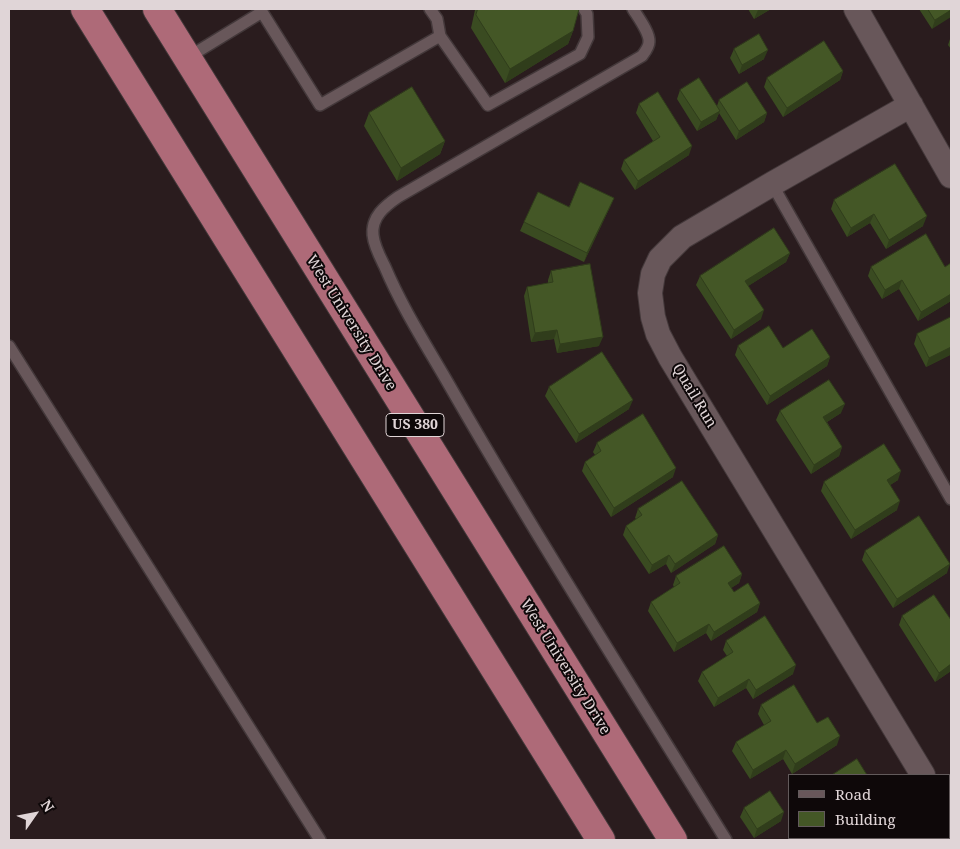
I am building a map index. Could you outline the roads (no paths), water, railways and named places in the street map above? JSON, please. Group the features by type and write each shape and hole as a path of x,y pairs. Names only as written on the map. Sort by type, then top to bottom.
{"highway":[{"path":"85,9 601,840"},
{"name":"West University Drive","path":"157,9 673,840"}],"street":[{"path":"856,9 951,176"},
{"name":"Quail Run","path":"910,105 682,237 660,259 653,274 650,293 653,318 658,334 670,357 923,774"}],"lane":[{"path":"430,9 437,19 440,36 488,105 580,54 588,36 587,14 584,9"},
{"path":"633,9 650,42 642,56 398,197 385,206 377,216 373,235 375,245 391,282 408,315 497,468 726,840"},
{"path":"187,58 263,10 320,104 440,36"},
{"path":"772,184 951,499"},
{"path":"9,346 320,840"}]}
